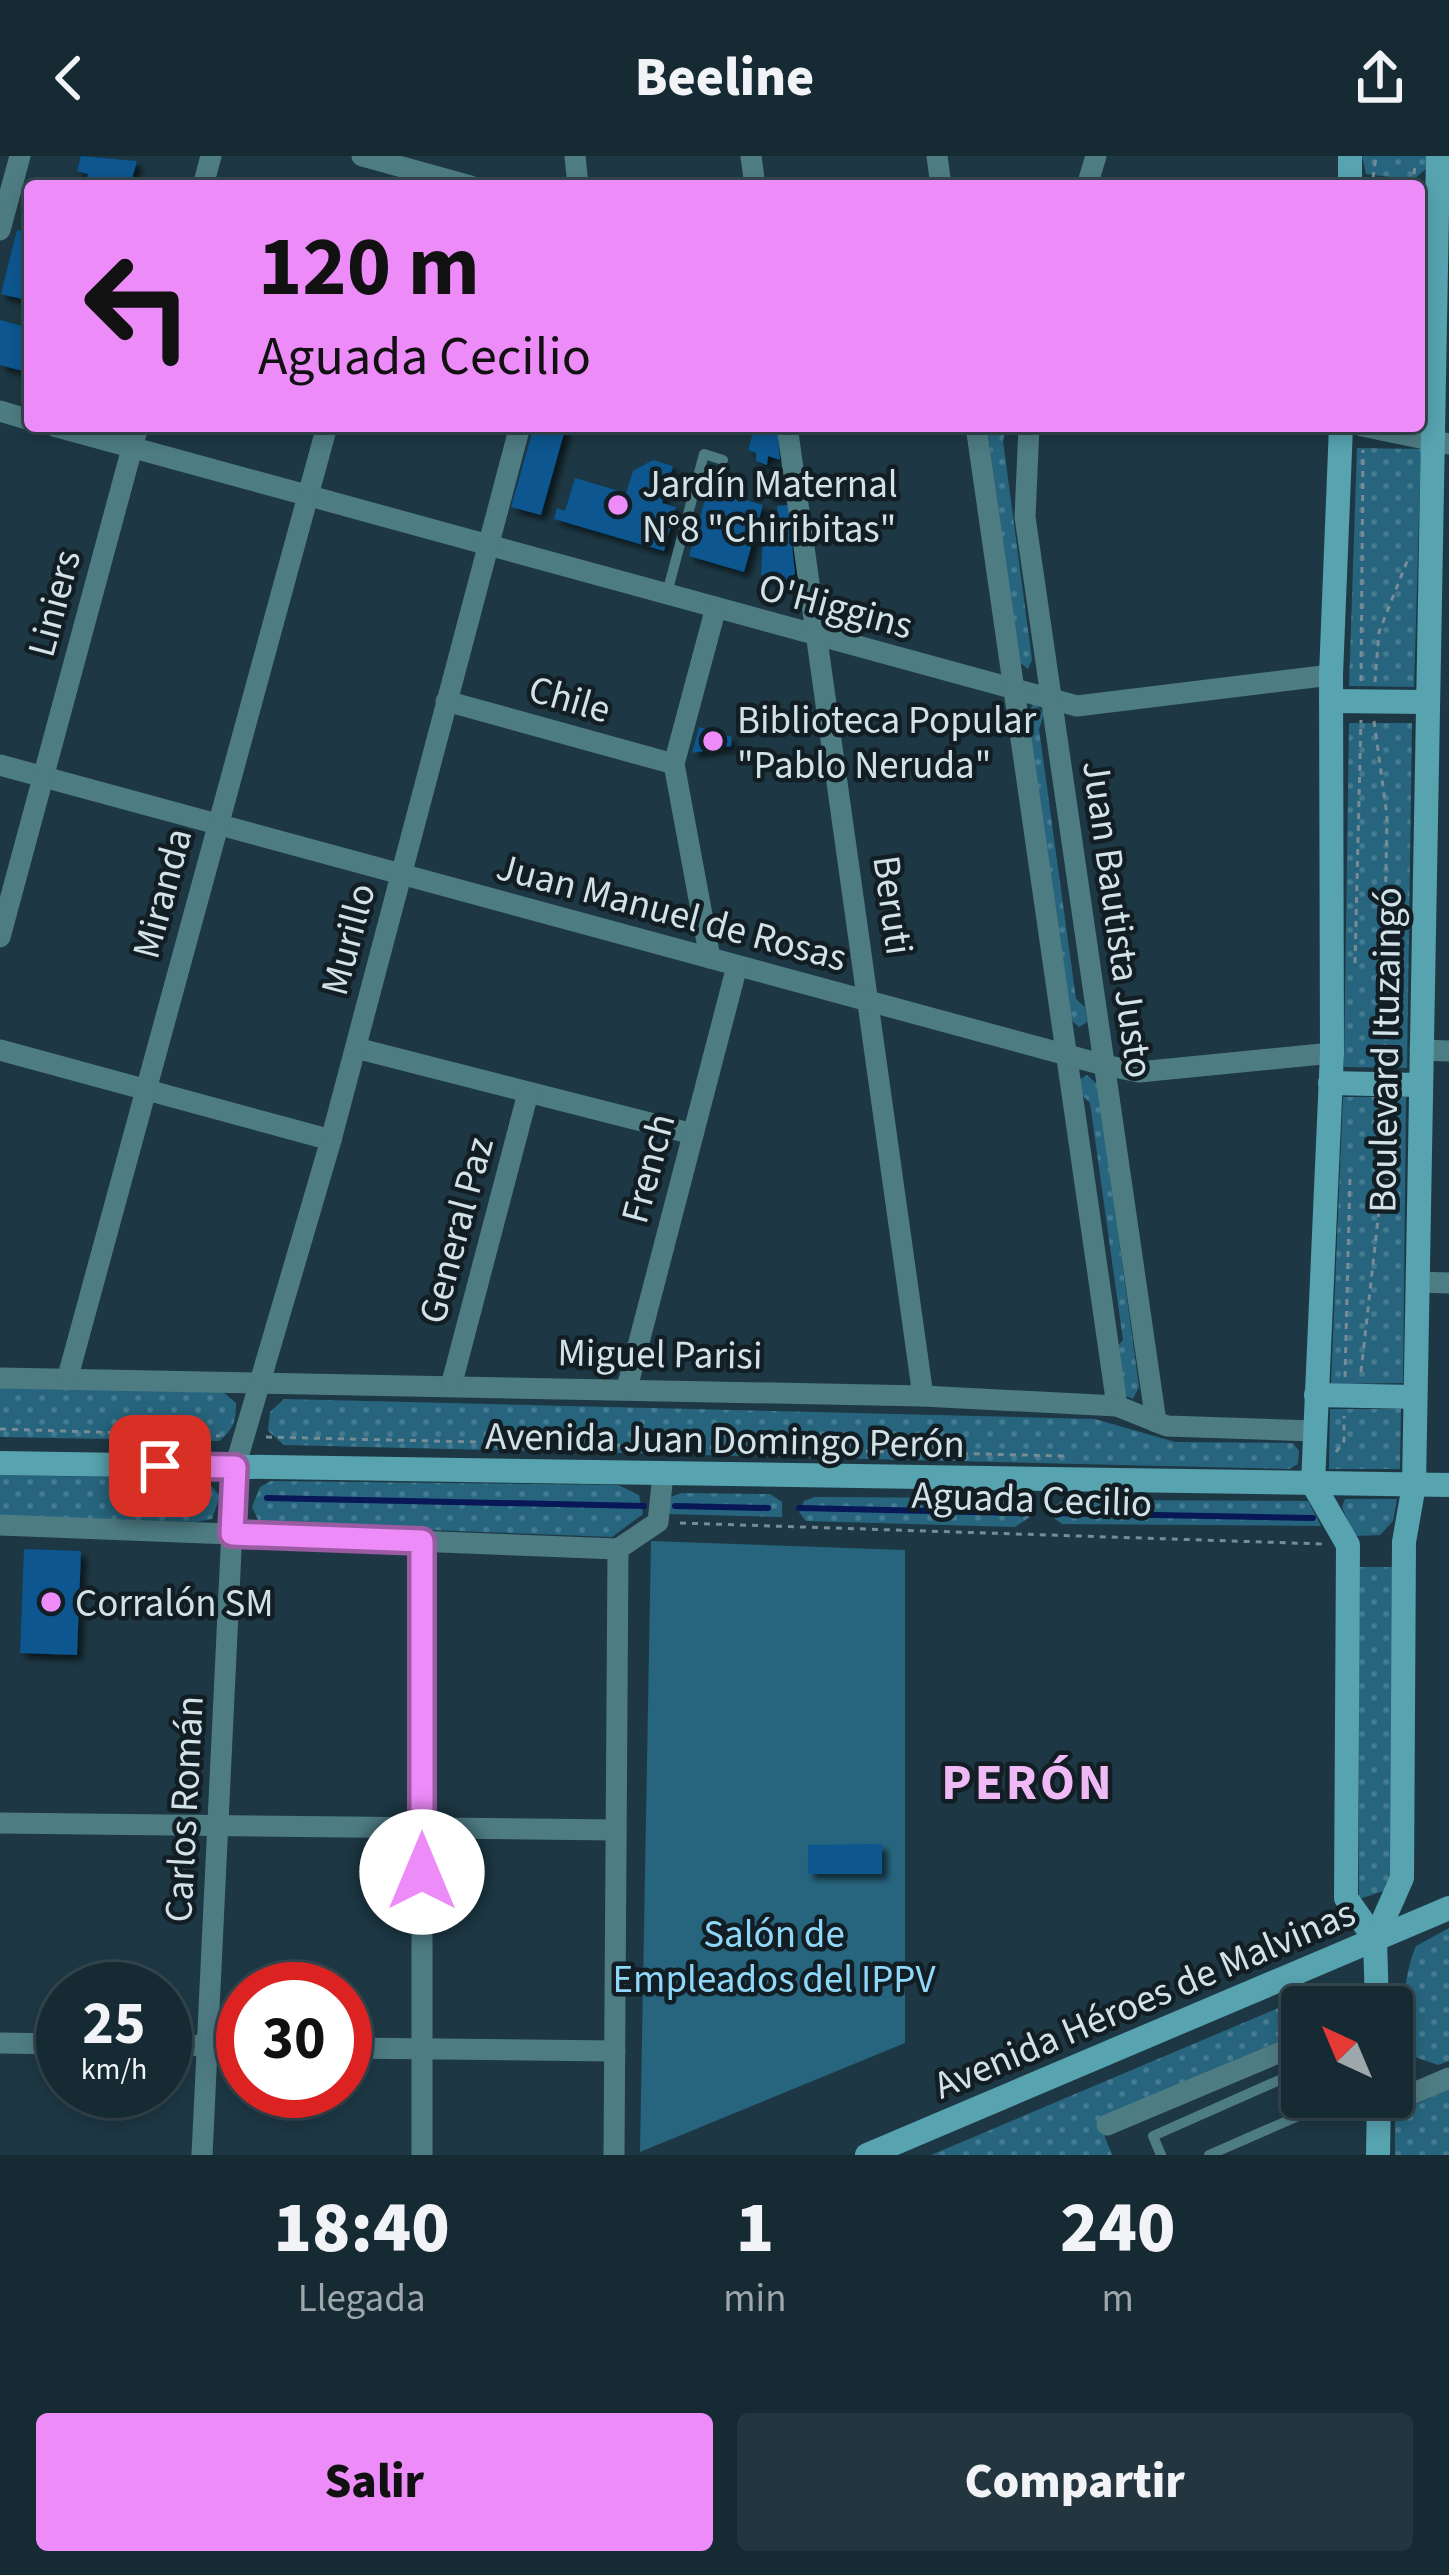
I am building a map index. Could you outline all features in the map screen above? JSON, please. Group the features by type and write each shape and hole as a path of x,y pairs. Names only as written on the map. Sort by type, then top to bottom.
{"main road":[{"name":"Boulevard Ituzaingó","path":"1376,1986 1375,1939 1402,1878 1404,1542 1414,1485 1417,1282 1407,1084 1420,1050 1426,703 1440,442 1428,194 1438,156"},
{"name":"Boulevard Ituzaingó","path":"1340,432 1331,688 1332,1053 1313,1473 1348,1545 1346,1898 1375,1939"},
{"path":"1331,688 1367,701 1426,703"},
{"path":"1330,1083 1407,1084"},
{"path":"1316,1395 1415,1397"},
{"name":"Avenida Juan Domingo Perón","path":"0,1463 663,1474 1313,1473 1449,1485"},
{"name":"Avenida Héroes de Malvinas","path":"867,2155 1449,1908"},
{"path":"1378,2155 1379,2118"}],"street":[{"path":"0,230 20,156"},
{"path":"362,156 445,180"},
{"name":"O'Higgins","path":"98,432 135,437 308,496 488,548 1077,706 1331,688"},
{"name":"Miranda","path":"67,1380 325,432"},
{"name":"Murillo","path":"235,1467 264,1383 331,1140 518,432"},
{"name":"Beruti","path":"788,432 872,1004 923,1396"},
{"name":"Juan Bautista Justo","path":"977,432 1117,1406"},
{"name":"Juan Bautista Justo","path":"1029,432 1025,517 1156,1422"},
{"path":"1391,432 1440,442"},
{"name":"Liniers","path":"0,938 135,437"},
{"path":"710,958 674,764 715,610"},
{"name":"Chile","path":"446,700 674,764"},
{"name":"Juan Manuel de Rosas","path":"0,765 1104,1065 1139,1072 1332,1053"},
{"name":"French","path":"627,1388 737,966"},
{"path":"356,1048 693,1134"},
{"path":"0,1050 331,1140"},
{"path":"1420,1050 1449,1051"},
{"name":"General Paz","path":"451,1385 528,1094"},
{"path":"1417,1282 1449,1283"},
{"name":"Miguel Parisi","path":"0,1378 923,1396 1117,1406 1156,1422 1314,1431"},
{"name":"Carlos Román","path":"202,2155 235,1467"},
{"path":"0,1525 618,1550 658,1522 663,1474"},
{"path":"422,1541 422,2155"},
{"path":"614,2155 618,1550"},
{"path":"0,1823 616,1830"},
{"path":"0,2043 36,2044"},
{"path":"192,2046 216,2046"},
{"path":"372,2048 615,2051"},
{"path":"1107,2126 1281,2052"},
{"path":"1413,2090 1449,2078"}],"lane":[{"path":"666,596 704,454 724,460"},
{"path":"1153,2136 1281,2079"},
{"path":"1143,2110 1161,2155"},
{"path":"1209,2155 1294,2118"}],"path":[{"path":"1355,964 1367,701 1362,432"},
{"path":"1313,1473 1344,1441 1379,1210 1407,1084 1383,1038 1387,816 1367,701 1379,632 1412,551"},
{"path":"1350,1155 1351,1395"},
{"path":"0,1429 1076,1456"},
{"name":"Aguada Cecilio","path":"658,1522 1348,1545"}],"green space":[{"path":"1362,156 1428,156 1427,168 1413,180 1366,174"},
{"path":"988,432 1005,432 1032,660 1028,669 1019,662"},
{"path":"1357,448 1421,449 1414,687 1349,686"},
{"path":"1034,703 1044,714 1039,729 1076,999 1085,1007 1087,1022 1079,1027 1069,1018 1027,715"},
{"path":"1349,723 1412,723 1407,1068 1344,1067"},
{"path":"1087,1075 1098,1085 1139,1387 1133,1399 1126,1396 1116,1348 1123,1340 1090,1103 1082,1095 1079,1080"},
{"path":"1343,1097 1406,1097 1403,1383 1331,1384"},
{"path":"0,1387 223,1392 236,1403 235,1415 231,1429 219,1441 0,1437"},
{"path":"284,1399 1095,1419 1175,1442 1293,1443 1299,1451 1298,1464 1289,1469 284,1445 268,1431 270,1412"},
{"path":"1330,1409 1401,1409 1400,1469 1329,1469"},
{"path":"0,1475 205,1479 220,1496 212,1519 195,1522 0,1516"},
{"path":"271,1481 618,1485 639,1495 643,1514 612,1537 271,1524 258,1520 252,1507 260,1487"},
{"path":"681,1493 770,1494 782,1502 782,1517 666,1514 668,1498"},
{"path":"815,1497 983,1498 1031,1507 1030,1517 1015,1527 806,1521 799,1512 804,1501"},
{"path":"1345,1499 1397,1499 1393,1521 1380,1535 1354,1536 1342,1507"},
{"path":"1063,1500 1308,1501 1321,1526 1062,1524 1054,1518 1054,1507"},
{"name":"Salón de Empleados del IPPV","path":"651,1541 905,1550 905,2043 640,2152"},
{"path":"1359,1567 1394,1567 1393,1888 1359,1899"},
{"path":"1449,1928 1449,2061 1438,2065 1413,2056 1413,1986 1406,1986 1416,1946"},
{"path":"1281,2007 1281,2040 1098,2119 1112,2155 931,2155"},
{"path":"1449,2089 1449,2155 1395,2155 1395,2118 1413,2118 1413,2106"}],"building":[{"path":"81,156 137,161 132,180 86,180 88,174 77,171"},
{"path":"17,230 24,232 24,300 1,294"},
{"path":"0,320 24,326 24,371 0,365"},
{"path":"532,432 564,432 541,515 511,507"},
{"path":"753,432 778,435 780,460 768,456 767,465 756,461 756,453 748,450"},
{"name":"Jardín Maternal N°8 \"Chiribitas\"","path":"653,460 673,466 662,503 676,507 664,551 554,519 557,508 565,511 575,478 626,493 633,471"},
{"path":"777,476 788,487 777,498 766,487"},
{"path":"708,489 763,505 744,572 689,556"},
{"path":"788,505 795,574 783,582 761,575 763,534 780,536 777,506"},
{"name":"Biblioteca Popular \"Pablo Neruda\"","path":"699,727 732,737 731,746 692,753"},
{"name":"Corralón SM","path":"24,1549 81,1551 77,1655 20,1653"},
{"name":"Salón de Empleados del IPPV","path":"882,1844 882,1874 808,1874 808,1845"}],"waterway":[{"path":"267,1498 644,1506"},
{"path":"675,1506 768,1508"},
{"path":"799,1508 1022,1513"},
{"path":"1052,1513 1313,1518"}],"place":[{"name":"Jardín Maternal N°8 \"Chiribitas\"","path":"618,505"},
{"name":"Biblioteca Popular \"Pablo Neruda\"","path":"713,741"},
{"name":"Corralón SM","path":"51,1602"}],"district":[{"name":"PERÓN","path":"1028,1781"}],"route":[{"path":"160,1466 235,1467 232,1534 422,1541 422,1872"}]}
